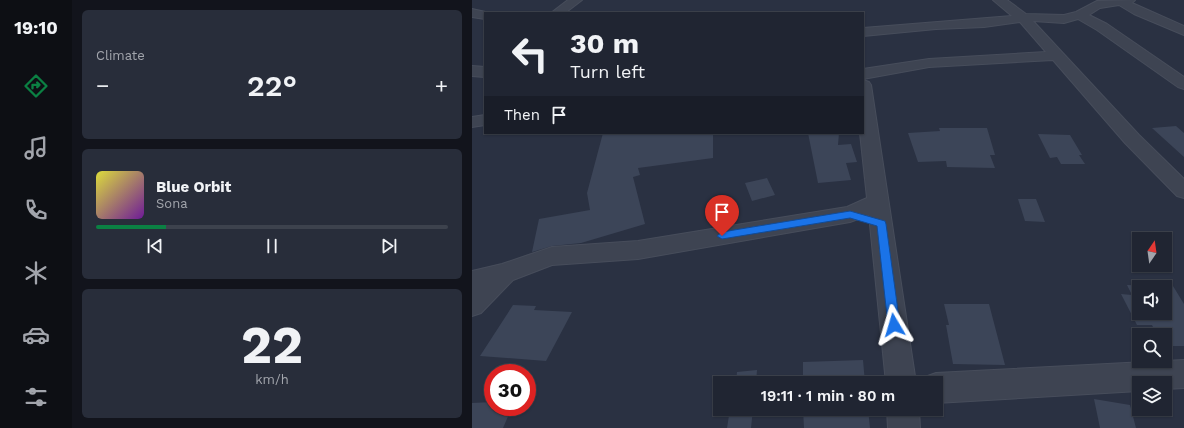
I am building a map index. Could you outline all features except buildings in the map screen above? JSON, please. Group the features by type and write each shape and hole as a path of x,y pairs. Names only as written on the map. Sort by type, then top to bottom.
{"street":[{"path":"558,12 576,0"},
{"path":"999,0 1022,18 1132,140 1184,191"},
{"path":"864,32 936,25 984,23 1022,18 1064,19 1084,12 1097,5 1124,0 1148,16 1184,31"},
{"path":"1084,12 1148,16"},
{"path":"1084,12 1102,27 1184,84"},
{"path":"472,13 484,15"},
{"path":"864,74 929,63 1056,56"},
{"path":"472,71 484,72"},
{"path":"864,93 900,376"},
{"path":"472,122 484,120"},
{"path":"472,281 505,273 529,263 552,256 638,250 850,214 868,207 878,201"},
{"path":"850,214 881,224"},
{"path":"472,305 505,273"},
{"path":"943,388 1184,374"},
{"path":"903,416 904,428"}],"route":[{"path":"722,236 850,214 881,224 894,325"}]}
